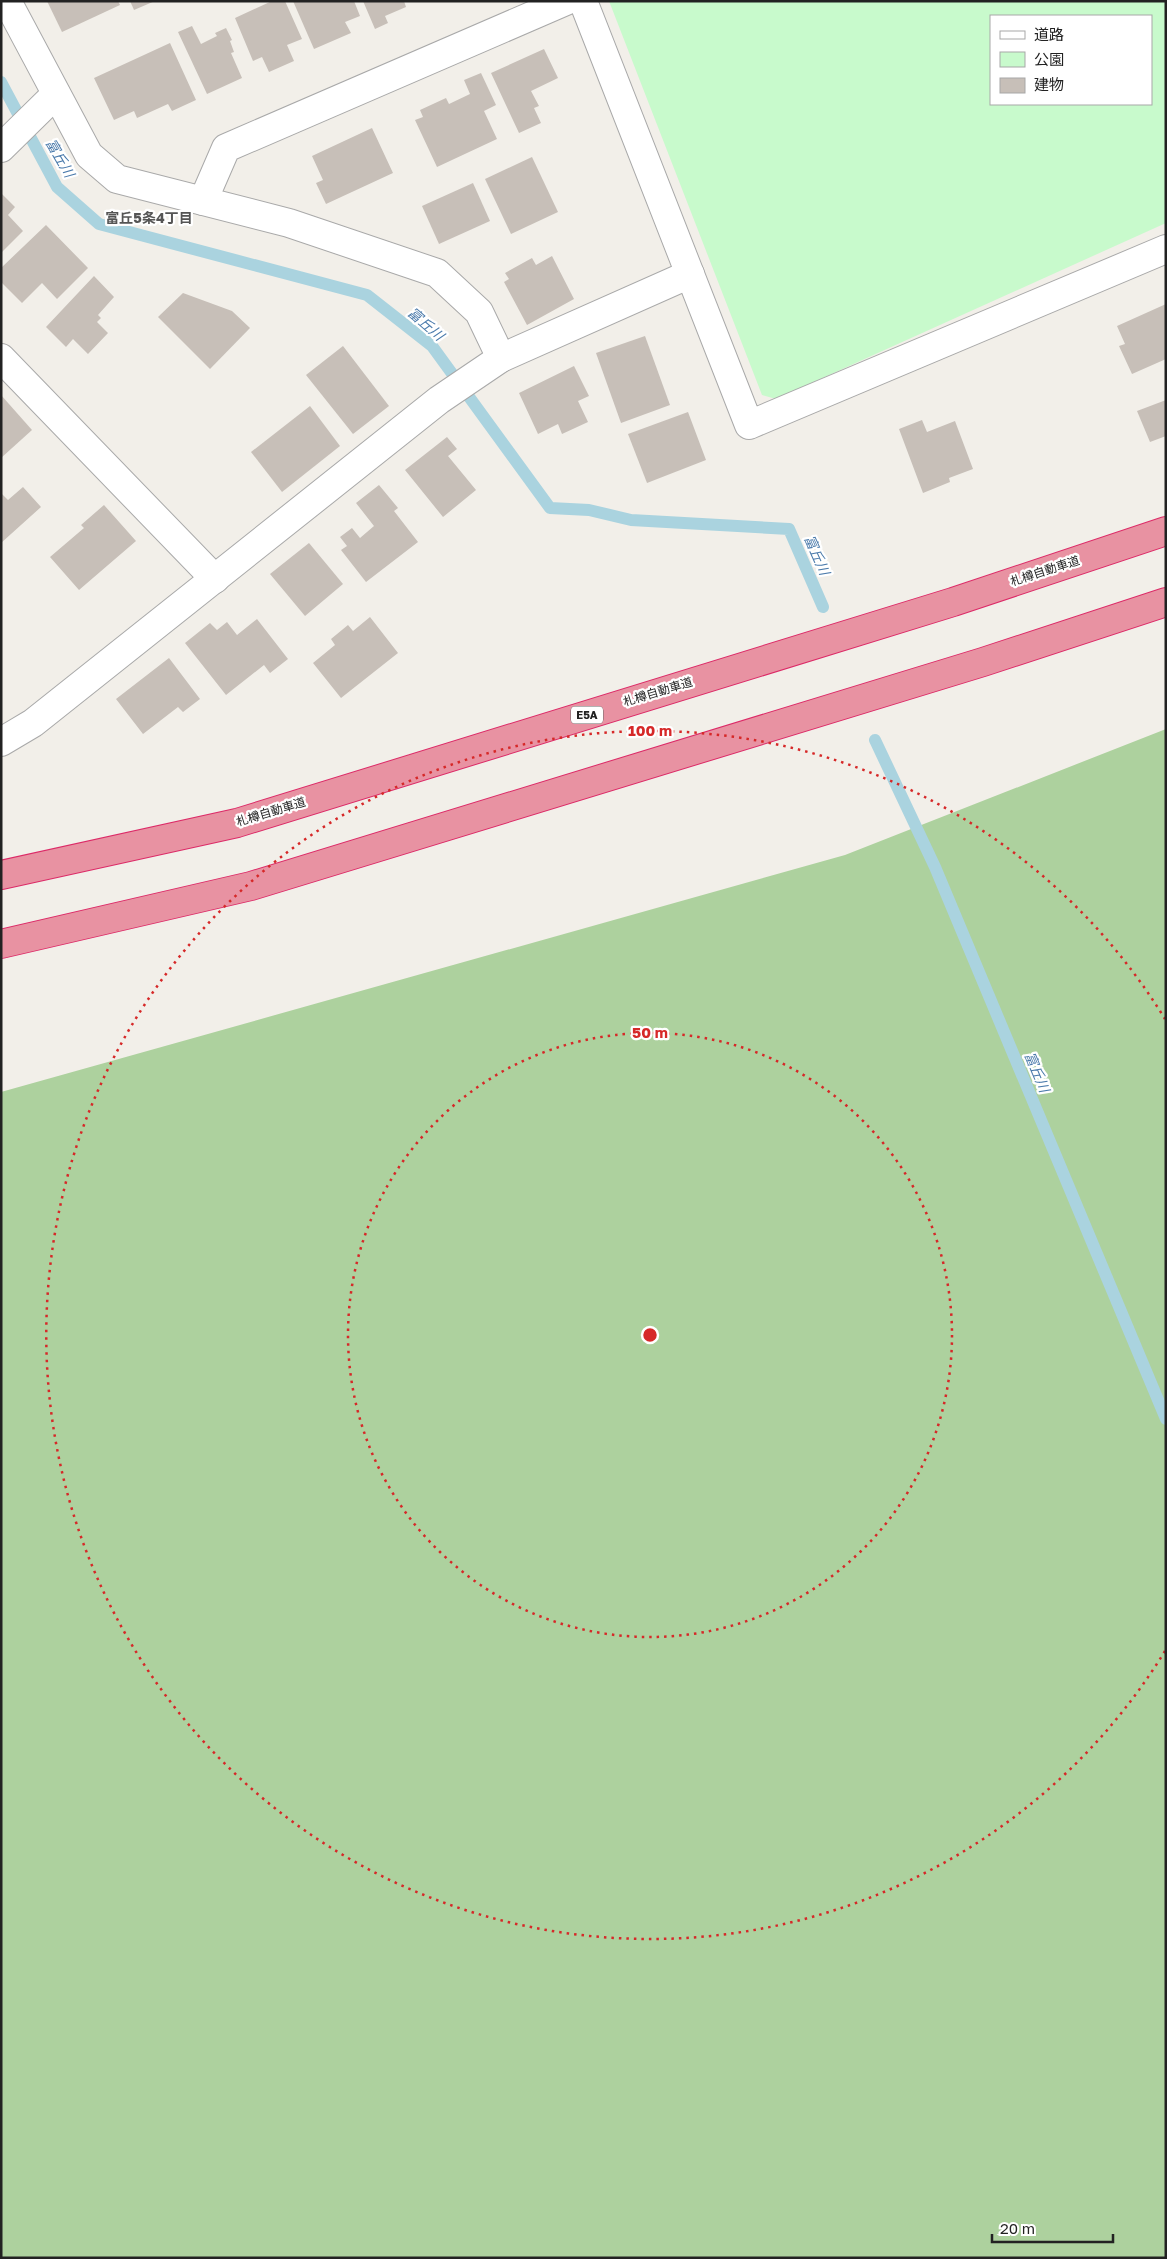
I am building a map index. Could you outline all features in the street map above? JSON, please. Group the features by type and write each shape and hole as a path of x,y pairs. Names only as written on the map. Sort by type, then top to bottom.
{"highway":[{"name":"札樽自動車道","path":"1,875 237,822 944,604 1166,531"},
{"path":"1,944 251,886 983,662 1166,602"}],"street":[{"path":"8,1 89,155 116,179 289,224 437,273 479,312 494,363"},
{"path":"203,201 226,148 566,1"},
{"path":"583,1 749,425 1166,249"},
{"path":"3,146 56,94"},
{"path":"1,742 33,723 440,400 494,363 690,274"},
{"path":"1,358 214,579"}],"green space":[{"path":"609,1 1166,1 1166,223 776,399 762,395"},
{"path":"1166,729 1166,2258 1,2258 1,1092 845,855"}],"building":[{"path":"47,1 118,1 120,5 62,32"},
{"path":"130,1 155,1 134,10"},
{"path":"272,1 285,1 302,39 287,45 294,61 269,72 262,57 253,61 235,18"},
{"path":"293,1 354,1 360,16 345,22 351,33 314,49"},
{"path":"363,1 404,1 406,7 385,16 388,23 375,29"},
{"path":"192,26 201,44 217,36 215,33 226,28 232,40 230,41 234,52 231,53 242,78 207,94 178,32"},
{"path":"170,43 196,100 172,111 168,104 137,118 134,111 114,120 94,78"},
{"path":"544,49 558,78 531,91 539,106 534,108 541,123 519,133 491,73"},
{"path":"481,73 496,105 484,111 497,139 437,167 415,120 423,117 420,110 446,98 449,104 470,94 464,80"},
{"path":"372,128 393,173 326,204 316,183 323,180 312,156"},
{"path":"532,157 558,212 511,234 485,179"},
{"path":"473,183 490,221 439,244 422,206"},
{"path":"1,193 15,207 8,215 23,231 1,253"},
{"path":"46,225 88,268 57,299 42,283 22,303 1,282 1,268"},
{"path":"552,256 574,299 527,325 504,282 509,279 505,273 532,258 536,265"},
{"path":"94,276 114,297 98,315 101,318 97,322 108,333 88,354 73,339 66,347 46,327"},
{"path":"183,293 232,311 250,328 210,369 158,317"},
{"path":"1166,304 1166,359 1132,374 1119,346 1125,344 1117,326"},
{"path":"645,336 670,405 621,423 596,353"},
{"path":"343,346 389,406 353,434 306,375"},
{"path":"574,366 589,396 578,401 588,422 562,434 558,424 538,434 519,393"},
{"path":"1,395 32,430 1,458"},
{"path":"1166,400 1166,436 1150,442 1137,411"},
{"path":"310,406 340,446 282,492 251,452"},
{"path":"688,412 706,460 647,483 628,434"},
{"path":"922,420 927,432 955,421 973,469 949,478 950,482 923,493 899,429"},
{"path":"447,437 457,449 448,456 476,490 443,517 405,470"},
{"path":"379,485 398,508 394,511 418,542 366,582 341,550 347,546 340,537 352,528 360,538 374,526 356,503"},
{"path":"23,487 41,507 1,543 1,493 8,500"},
{"path":"104,505 136,541 79,590 50,557 84,528 81,525"},
{"path":"309,543 343,584 305,616 270,574"},
{"path":"370,617 398,653 341,698 313,663 335,645 331,639 348,625 353,631"},
{"path":"257,619 288,659 270,673 264,665 226,695 185,643 210,623 217,630 227,622 237,635"},
{"path":"169,658 200,699 183,712 178,707 143,734 116,699"}],"waterway":[{"name":"富丘川","path":"1,82 57,187 99,224 367,295 432,346 550,508 589,510 631,520 789,529 823,607"},
{"name":"富丘川","path":"875,740 935,867 1166,1419"}],"district":[{"name":"富丘5条4丁目","path":"149,218"}]}
